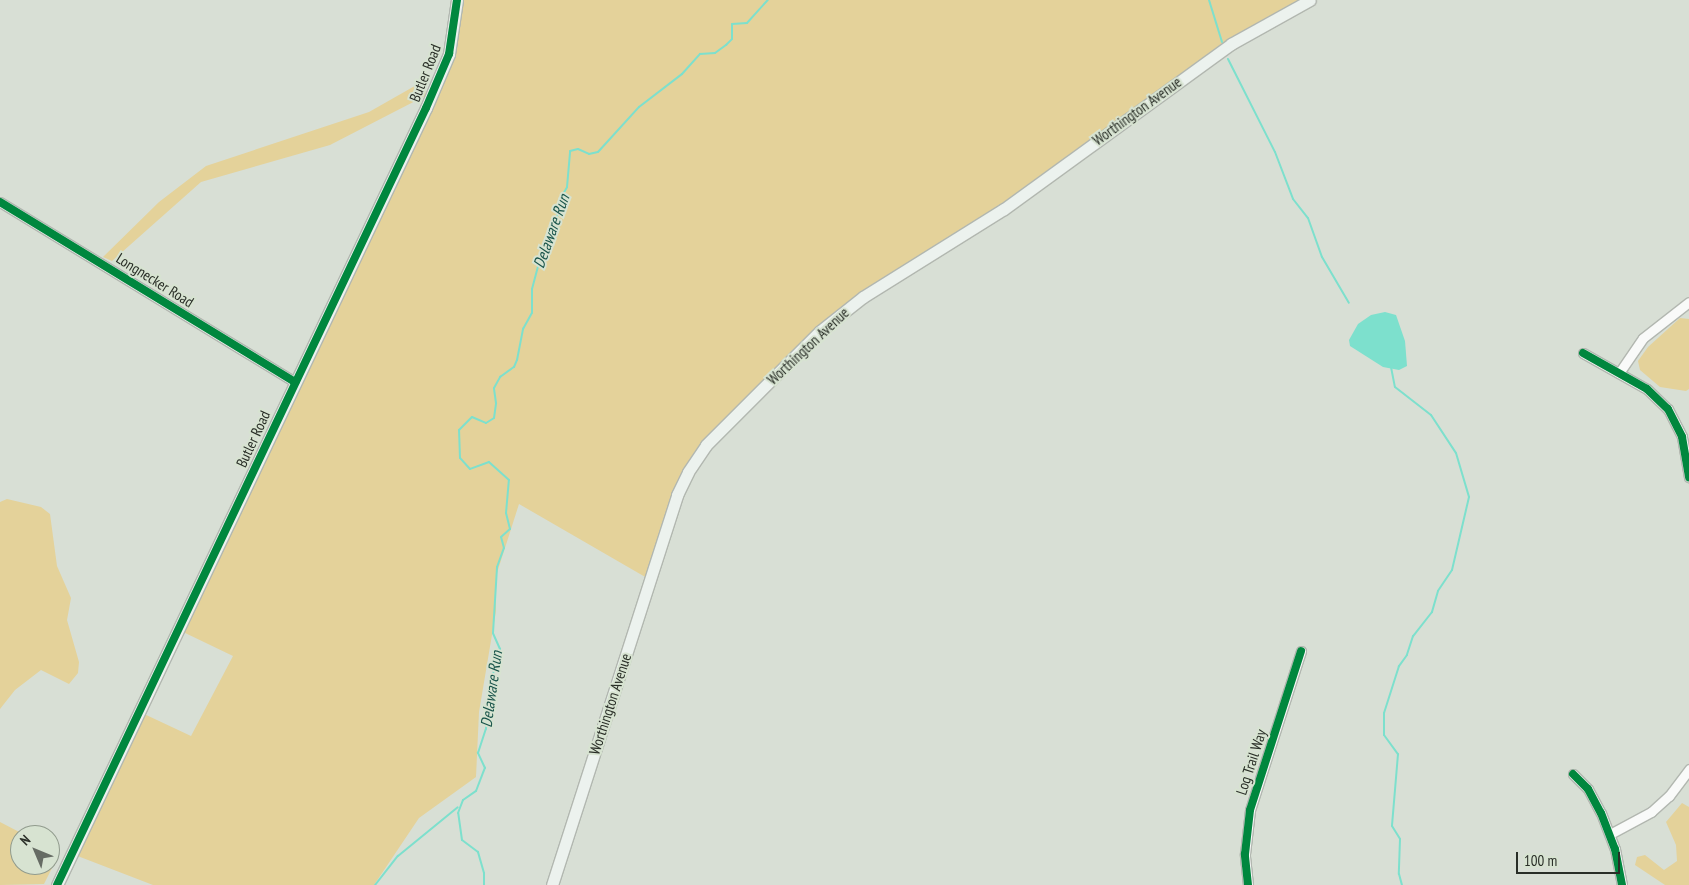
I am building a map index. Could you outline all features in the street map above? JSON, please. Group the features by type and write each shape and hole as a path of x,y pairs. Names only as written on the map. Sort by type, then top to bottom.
{"main road":[{"name":"Butler Road","path":"57,885 440,76 454,33 457,0"},
{"name":"Worthington Avenue","path":"552,885 678,495 688,472 706,445 820,331 863,297 1004,209 1231,44 1310,0"}],"street":[{"name":"Longnecker Road","path":"0,202 295,382"},
{"path":"1619,373 1643,338 1689,302"},
{"path":"1583,353 1653,393 1673,415 1684,444 1689,477"},
{"name":"Log Trail Way","path":"1248,885 1245,854 1250,810 1301,650"},
{"path":"1610,834 1651,812 1669,796 1689,769"},
{"path":"1573,774 1593,796 1610,834 1622,885"}],"shaded area":[{"path":"460,0 1303,0 835,317 697,454 647,578 519,504 496,576 496,611 479,712 476,777 419,818 374,885 153,885 75,855 142,713 191,736 233,656 181,631 445,73"},
{"path":"427,79 425,96 330,145 201,182 112,261 103,257 159,202 206,166 369,112"},
{"path":"1680,318 1689,319 1689,389 1686,391 1660,387 1640,370 1638,361 1648,347"},
{"path":"7,499 41,507 50,514 57,566 71,598 67,620 79,662 78,673 69,684 41,670 15,690 0,709 0,502"},
{"path":"1682,803 1689,807 1689,885 1665,885 1635,865 1637,857 1645,855 1664,870 1677,861 1676,845 1666,822"},
{"path":"0,822 10,827 10,875 48,875 44,884 0,885"}],"water":[{"path":"1385,312 1396,315 1405,341 1407,366 1399,370 1383,367 1350,346 1349,340 1358,324 1371,315"}],"waterway":[{"name":"Delaware Run","path":"484,885 484,873 478,852 462,840 458,813 463,800 476,791 485,768 478,753 486,729 488,692 500,649 493,633 497,567 504,548 501,537 510,529 506,513 509,480 489,462 470,469 460,458 459,430 472,417 486,423 494,418 496,403 494,388 500,377 514,367 517,360 523,329 532,313 532,289 545,240 557,218 559,201 567,187 570,151 578,149 589,154 598,152 639,107 682,74 700,54 715,53 726,45 732,39 732,24 747,23 768,0"},
{"path":"1209,0 1222,42"},
{"path":"1228,59 1275,152 1293,199 1308,218 1322,257 1349,303"},
{"path":"1391,367 1395,387 1431,415 1456,453 1469,497 1452,570 1438,591 1432,612 1413,636 1407,655 1399,666 1384,713 1384,735 1398,754 1392,826 1400,839 1399,874 1402,885"},
{"path":"375,885 398,856 458,807"}],"cycle path":[{"path":"57,885 426,108 449,54 457,0"},
{"path":"0,202 295,382"},
{"path":"1583,353 1647,389 1668,409 1682,437 1689,477"},
{"path":"1248,885 1245,854 1250,810 1301,651"},
{"path":"1573,774 1588,789 1601,813 1615,849 1622,885"}]}
